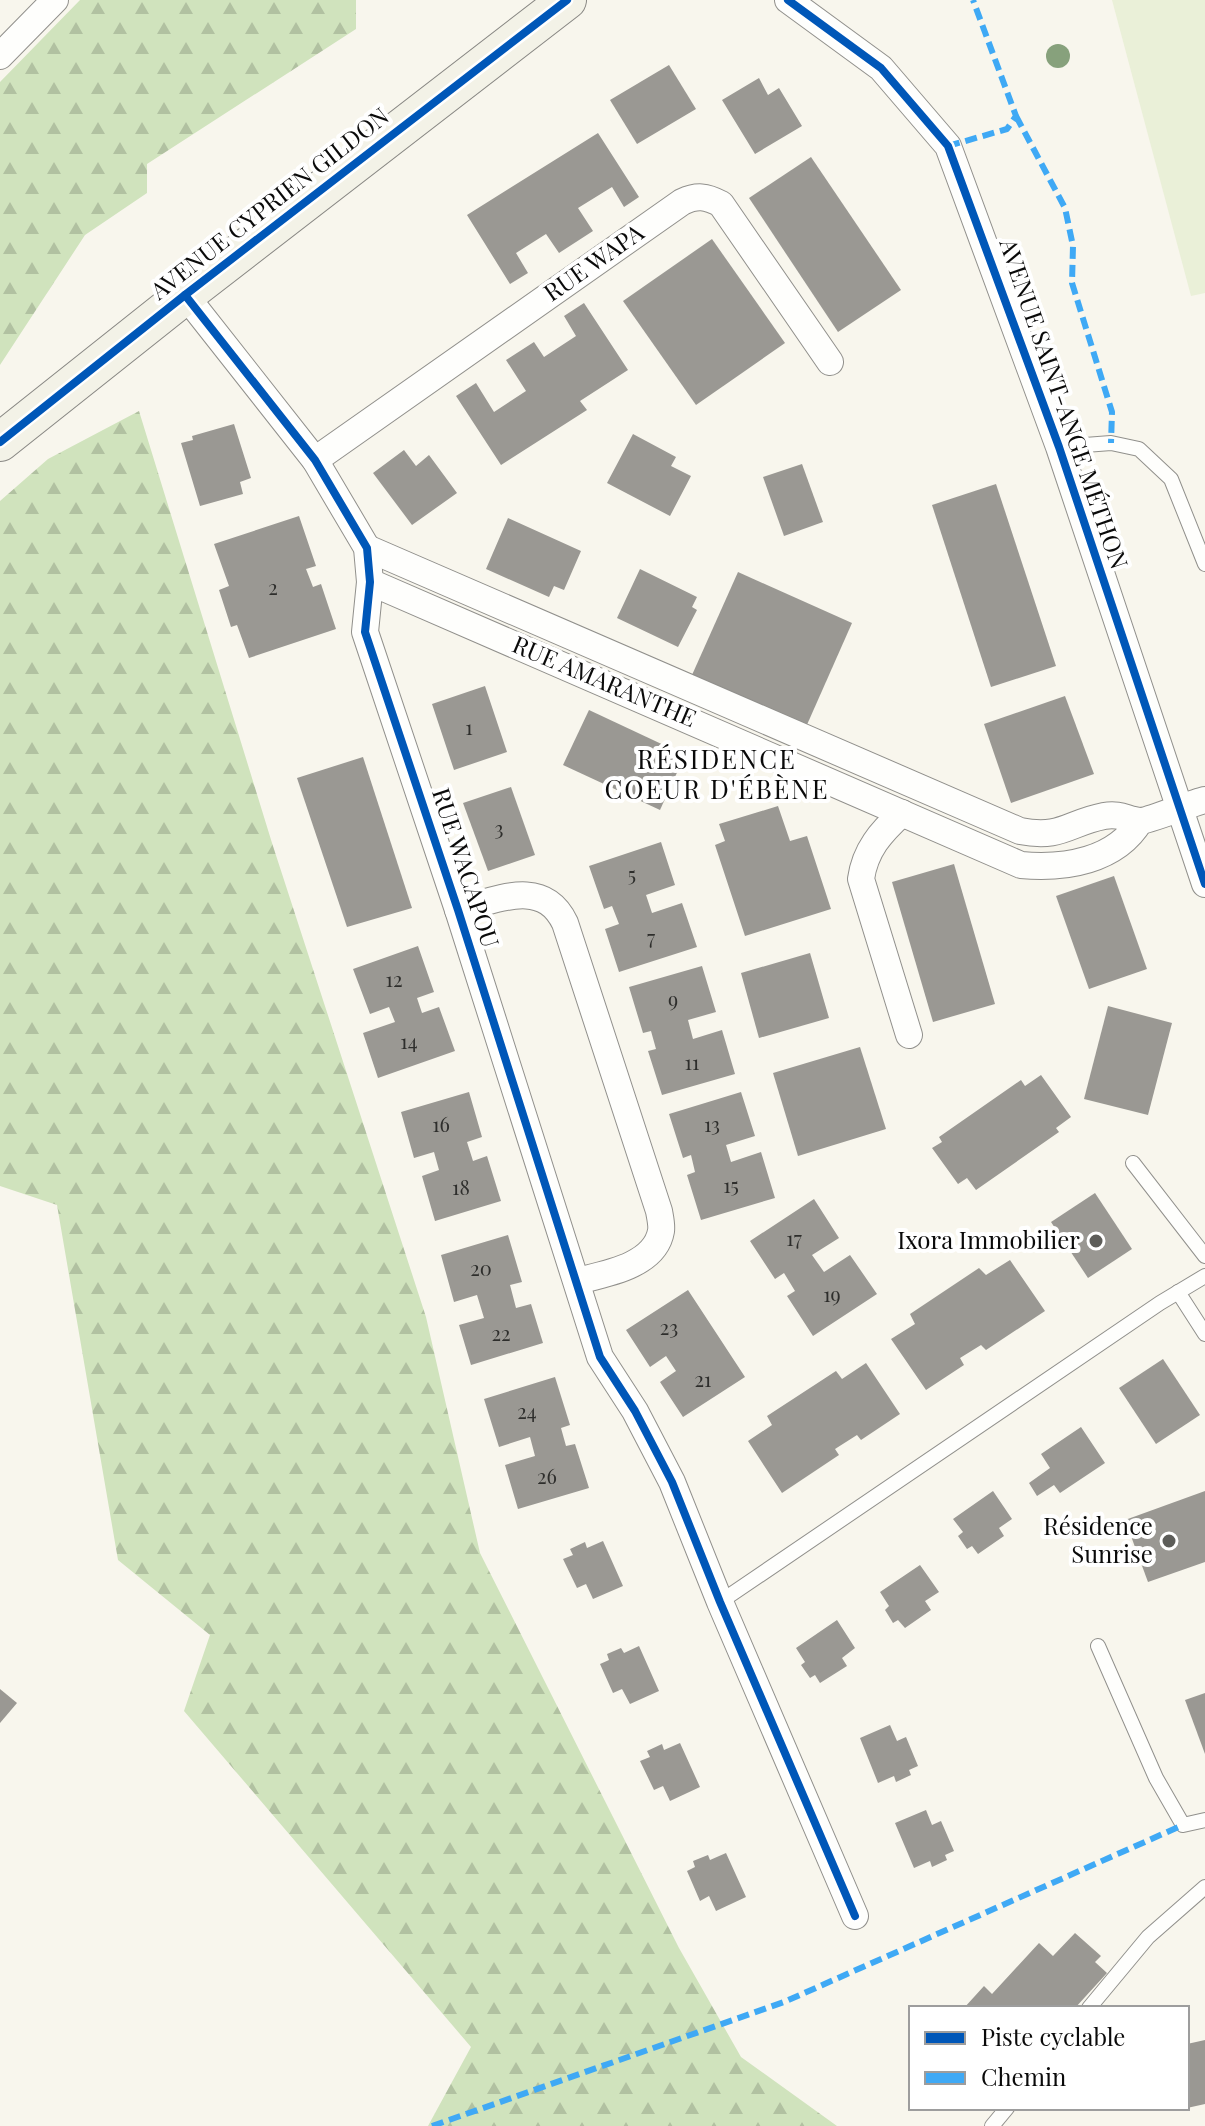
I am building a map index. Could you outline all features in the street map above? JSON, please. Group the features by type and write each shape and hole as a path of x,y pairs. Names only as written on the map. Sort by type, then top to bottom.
{"street":[{"path":"0,56 55,0"},
{"name":"AVENUE CYPRIEN GILDON","path":"0,442 567,0"},
{"name":"AVENUE SAINT-ANGE MÉTHON","path":"788,0 881,68 948,146 1059,447 1205,884"},
{"name":"RUE WAPA","path":"315,460 692,197 709,198 721,204 830,362"},
{"name":"RUE WACAPOU","path":"185,295 315,460 367,548 370,582 365,632 458,910 600,1357 635,1411 672,1482 855,1916"},
{"name":"RUE AMARANTHE","path":"367,548 1020,831 1038,834 1063,831 1102,816 1121,814 1140,821 1205,800"},
{"name":"RUE AMARANTHE","path":"370,582 1021,865 1072,865 1105,853 1121,844 1140,821"},
{"path":"551,660 562,633"},
{"path":"902,813 872,845 863,861 861,879 909,1035"},
{"name":"RUE WACAPOU","path":"458,910 520,894 549,899 559,909 659,1211 661,1231 654,1247 643,1258 610,1273 577,1281"}],"lane":[{"path":"1059,447 1111,443 1139,449 1171,479 1205,564"},
{"path":"1133,1163 1205,1256"},
{"path":"720,1602 1205,1276"},
{"path":"1178,1292 1205,1334"},
{"path":"1098,1646 1156,1778 1183,1825 1205,1820"},
{"path":"1091,2006 1148,1937 1205,1887"},
{"path":"992,2126 1005,2110"}],"green space":[{"path":"80,0 356,0 356,29 147,164 147,193 85,235 0,365 0,82"},
{"path":"1112,0 1205,0 1205,293 1191,296"},
{"path":"139,411 272,843 426,1317 480,1553 679,1948 741,2057 837,2126 428,2126 471,2047 184,1711 210,1635 118,1560 57,1205 0,1186 0,501 48,459"}],"building":[{"path":"669,65 696,109 637,144 610,100"},
{"path":"759,78 768,95 779,88 802,126 755,154 722,100"},
{"path":"598,133 639,197 624,207 612,187 578,208 593,231 559,253 546,234 516,253 528,273 510,284 467,215"},
{"path":"811,157 901,290 838,332 749,198"},
{"path":"712,239 785,343 696,405 623,301"},
{"path":"584,303 628,370 580,401 587,410 501,465 456,396 476,383 494,412 526,391 506,360 534,342 544,357 576,336 564,316"},
{"path":"234,424 251,478 240,482 243,494 200,506 181,443 193,440 192,436"},
{"path":"633,434 676,457 671,466 691,476 670,516 607,483"},
{"path":"404,450 416,466 429,455 457,493 412,525 373,473"},
{"path":"802,464 823,522 784,536 763,477"},
{"path":"996,484 1056,666 991,687 932,505"},
{"path":"299,516 316,566 306,569 313,587 321,584 336,629 249,658 237,625 231,627 219,590 229,586 214,544"},
{"path":"508,518 581,551 564,590 554,586 549,597 486,569"},
{"path":"640,569 697,597 692,607 697,610 678,647 617,618"},
{"path":"738,572 852,623 806,727 692,675"},
{"path":"485,686 507,752 454,770 432,704"},
{"path":"1065,696 1094,774 1011,803 984,724"},
{"path":"589,710 685,755 660,810 563,765"},
{"path":"363,757 412,908 347,927 297,778"},
{"path":"511,787 535,855 488,871 463,803"},
{"path":"778,806 790,841 807,836 831,909 745,936 715,845 725,841 719,824"},
{"path":"661,842 675,885 646,895 652,913 682,903 697,947 619,972 605,929 619,924 612,906 604,909 589,866"},
{"path":"954,864 995,1004 933,1022 892,882"},
{"path":"1114,876 1147,969 1089,989 1056,896"},
{"path":"418,946 434,992 417,998 422,1013 439,1007 455,1051 378,1078 363,1033 395,1022 389,1007 370,1014 353,969"},
{"path":"810,953 829,1018 759,1038 741,973"},
{"path":"702,966 716,1012 688,1020 693,1039 722,1030 735,1074 662,1095 648,1051 656,1049 651,1031 643,1033 629,987"},
{"path":"1108,1006 1172,1023 1148,1115 1084,1099"},
{"path":"860,1047 886,1129 798,1156 773,1073"},
{"path":"1041,1075 1071,1117 1056,1128 1059,1132 976,1190 967,1178 958,1184 932,1148 942,1142 939,1137 1021,1080 1025,1086"},
{"path":"469,1092 482,1137 467,1142 473,1161 487,1156 501,1201 435,1221 422,1176 439,1170 434,1152 414,1158 401,1112"},
{"path":"741,1092 755,1136 726,1145 731,1162 761,1152 775,1198 701,1220 687,1175 695,1172 691,1155 683,1158 669,1114"},
{"path":"1095,1193 1132,1249 1088,1278 1051,1222"},
{"path":"814,1199 839,1238 812,1255 824,1272 850,1255 877,1294 813,1336 787,1296 795,1291 784,1273 775,1279 750,1241"},
{"path":"508,1235 522,1282 510,1285 516,1308 531,1304 543,1343 471,1365 459,1325 484,1318 477,1295 454,1302 441,1255"},
{"path":"1010,1260 1045,1311 986,1350 981,1345 960,1358 964,1365 926,1390 891,1339 915,1324 910,1314 979,1268 986,1275"},
{"path":"688,1290 745,1377 683,1417 660,1382 676,1371 666,1356 650,1367 626,1330"},
{"path":"1163,1359 1200,1415 1156,1444 1119,1388"},
{"path":"866,1363 900,1414 861,1440 857,1435 835,1449 839,1455 782,1493 748,1441 772,1425 767,1416 836,1371 842,1379"},
{"path":"555,1377 570,1425 561,1428 566,1446 575,1444 589,1488 518,1509 505,1465 535,1456 530,1437 499,1447 484,1399"},
{"path":"1081,1427 1105,1463 1060,1493 1054,1485 1037,1496 1029,1483 1050,1468 1041,1454"},
{"path":"993,1491 1012,1519 999,1528 1004,1536 978,1554 972,1546 967,1549 958,1536 963,1532 953,1519"},
{"name":"Résidence Sunrise","path":"1205,1491 1205,1562 1148,1582 1125,1520"},
{"path":"603,1541 623,1586 593,1599 586,1584 577,1588 563,1559 573,1555 570,1549 585,1542 587,1548"},
{"path":"920,1565 939,1592 925,1601 931,1610 905,1628 898,1620 893,1623 885,1610 889,1606 880,1592"},
{"path":"837,1620 855,1648 842,1658 847,1666 820,1683 815,1675 810,1678 801,1665 805,1662 796,1648"},
{"path":"639,1646 659,1691 630,1704 622,1689 613,1693 600,1664 609,1660 607,1654 621,1648 624,1653"},
{"path":"0,1689 17,1703 0,1723"},
{"path":"1205,1693 1205,1754 1185,1700"},
{"path":"890,1725 897,1741 906,1737 918,1766 909,1770 911,1775 896,1782 894,1776 878,1783 860,1738"},
{"path":"680,1743 700,1787 670,1801 663,1786 654,1790 640,1761 650,1757 647,1751 662,1744 664,1750"},
{"path":"926,1810 932,1825 941,1821 954,1851 945,1855 947,1860 932,1867 930,1861 914,1868 895,1823"},
{"path":"726,1853 746,1897 716,1911 709,1896 700,1901 687,1871 695,1867 693,1861 708,1855 710,1860"},
{"path":"1075,1933 1101,1956 1095,1962 1107,1973 1077,2006 966,2006 984,1986 992,1994 1039,1943 1053,1956"},
{"path":"1205,2040 1205,2104 1189,2108 1189,2044"}],"marked path":[{"path":"948,146 1007,129 1016,116 973,0"},
{"path":"1016,116 1065,208 1073,246 1072,283 1112,412 1111,443"},
{"path":"432,2126 784,2002 1183,1825"}],"cycle path":[{"path":"0,442 567,0"},
{"path":"788,0 881,68 948,146 1059,447 1205,884"},
{"path":"185,295 315,460 367,548 370,582 365,632 458,910 600,1357 635,1411 672,1482 855,1916"}],"place":[{"name":"Ixora Immobilier","path":"1096,1241"},
{"name":"Résidence Sunrise","path":"1169,1541"}],"district":[{"name":"RÉSIDENCE COEUR D'ÉBÈNE","path":"717,775"}]}
